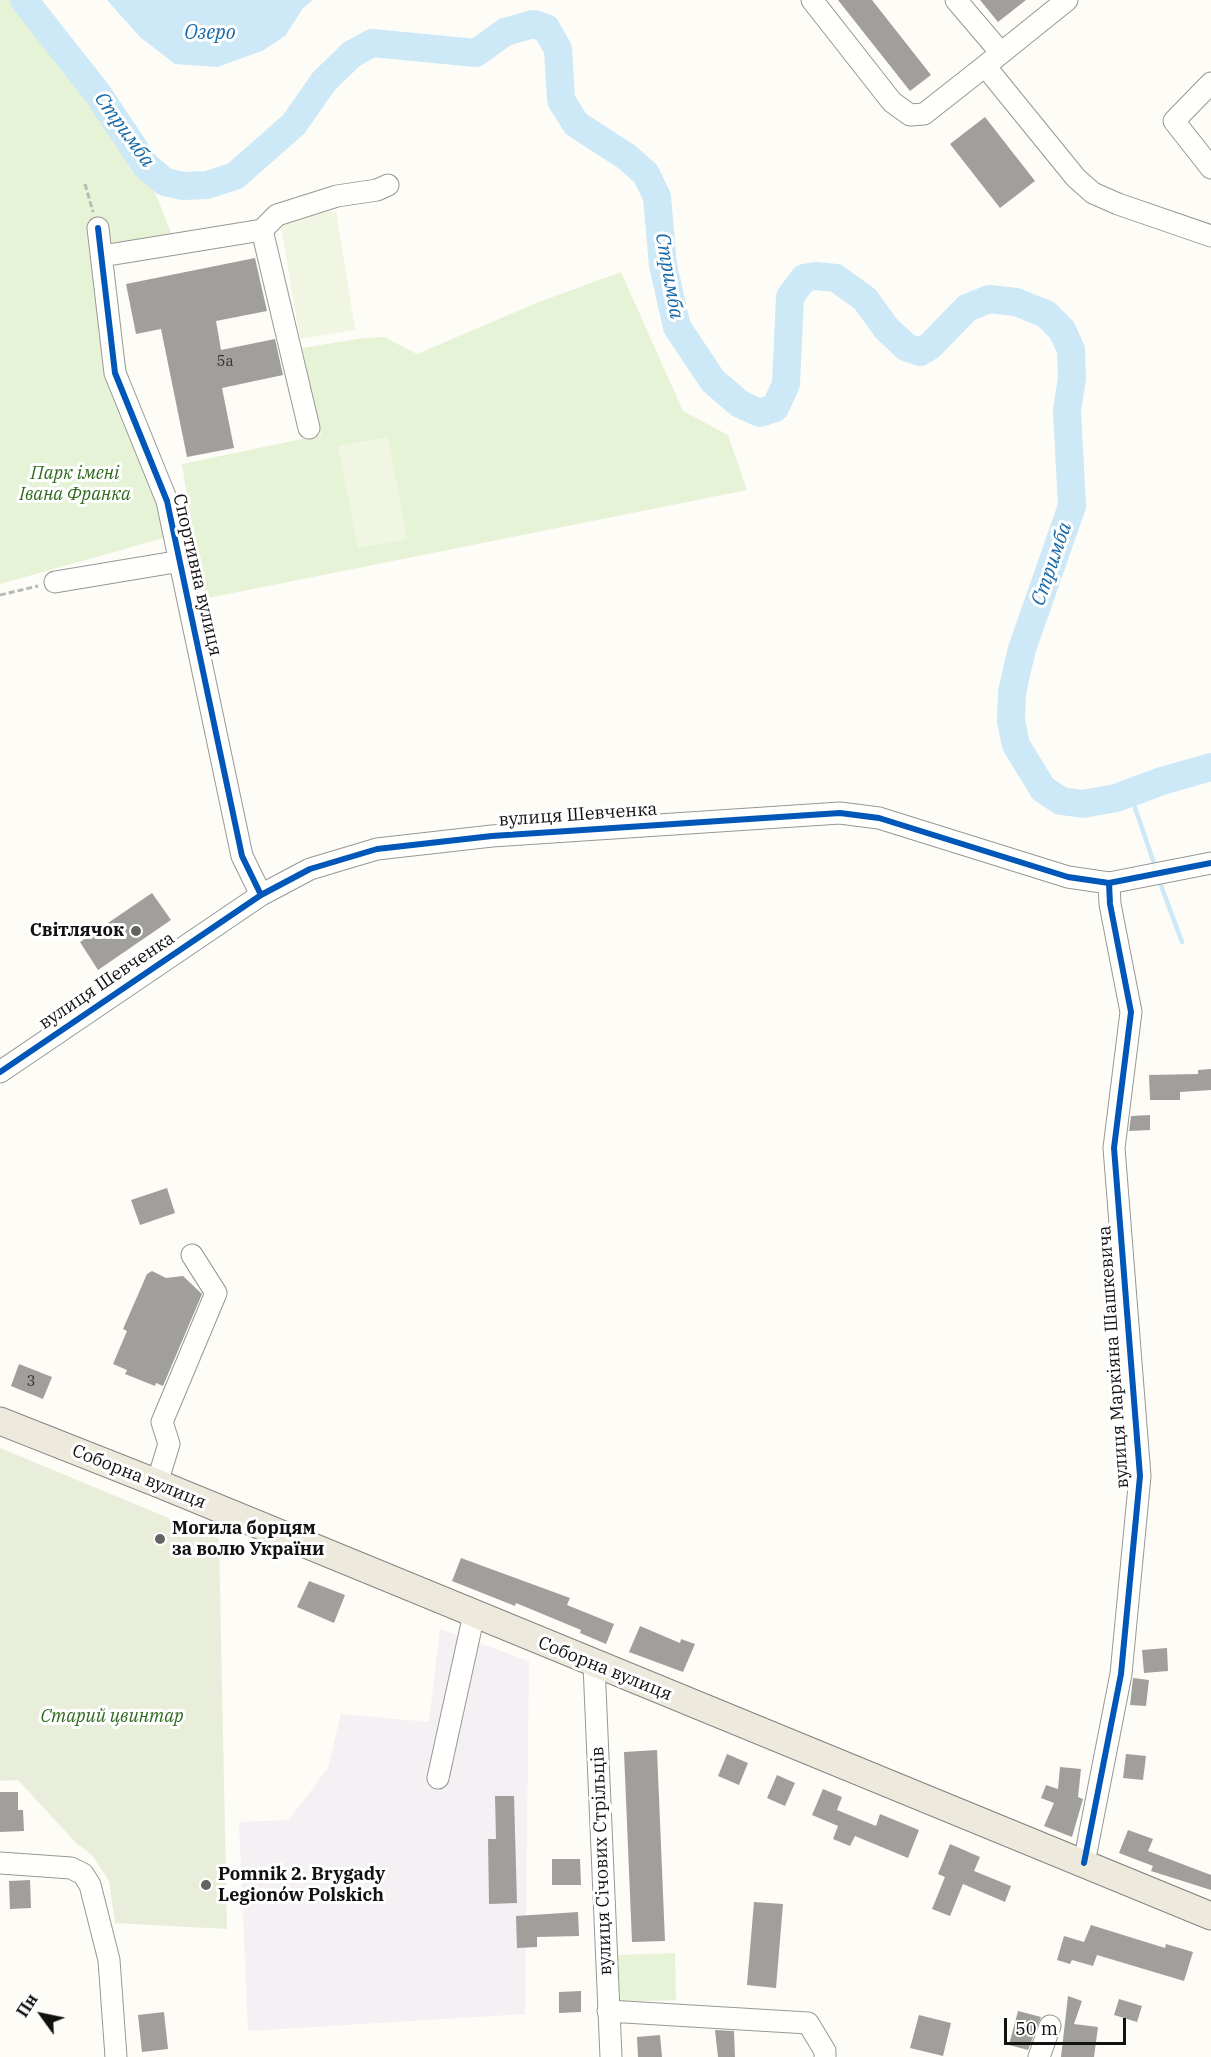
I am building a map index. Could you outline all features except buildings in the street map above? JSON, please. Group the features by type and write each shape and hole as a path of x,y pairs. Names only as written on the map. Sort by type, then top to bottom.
{"main road":[{"name":"Соборна вулиця","path":"0,1421 157,1483 594,1665 1211,1916"}],"street":[{"path":"812,0 892,102 910,115 924,114 1067,0"},
{"path":"956,0 993,60 1076,178 1093,193 1118,204 1211,236"},
{"path":"1211,83 1174,121 1211,168"},
{"path":"102,256 262,230 277,215 337,196 376,190 388,185"},
{"name":"Спортивна вулиця","path":"98,228 115,373 167,501 242,856 261,895"},
{"path":"262,230 309,428"},
{"path":"55,582 180,561"},
{"name":"вулиця Шевченка","path":"0,1072 261,895 310,869 377,849 492,836 840,813 879,818 1068,877 1109,883 1211,863"},
{"name":"вулиця Маркіяна Шашкевича","path":"1084,1863 1121,1674 1140,1476 1114,1148 1131,1012 1110,904 1109,883"},
{"path":"157,1483 169,1444 162,1422 216,1293 192,1255"},
{"path":"438,1778 474,1614"},
{"name":"вулиця Січових Стрільців","path":"594,1665 611,2057"},
{"path":"0,1863 71,1869 83,1874 90,1885 109,1960 116,2057"},
{"path":"608,2011 808,2023 825,2051 825,2057"},
{"path":"1040,2057 1050,2026"}],"path":[{"path":"85,184 98,228"},
{"path":"0,595 55,582"}],"shaded area":[{"path":"440,1629 529,1661 525,2014 248,2031 239,1822 289,1820 328,1768 341,1714 429,1722"}],"green space":[{"name":"Парк імені Івана Франка","path":"0,0 35,0 141,157 172,235 101,250 164,538 0,584"},
{"path":"336,211 355,330 300,339 280,220"},
{"path":"621,272 683,411 728,435 747,490 203,599 182,464 321,435 302,348 363,338 384,337 417,354 539,302"},
{"path":"388,437 407,539 358,548 338,446"},
{"name":"Старий цвинтар","path":"0,1448 219,1539 227,1929 115,1923 109,1881 92,1855 76,1843 18,1780 0,1781"},
{"path":"675,1953 676,2000 620,2002 618,1955"}],"water":[{"name":"Озеро","path":"107,0 313,0 303,8 285,36 262,51 217,67 175,64 140,37"}],"waterway":[{"name":"Стримба","path":"24,0 98,94 146,166 165,182 183,186 207,185 235,176 294,124 324,81 352,54 372,43 476,53 505,32 533,24 546,28 558,49 561,100 576,124 627,157 646,174 657,197 663,265 677,327 713,381 740,404 760,413 775,408 786,384 790,297 804,278 816,276 836,278 865,299 886,328 906,347 920,352 930,346 967,308 989,299 1016,302 1046,314 1062,330 1071,350 1072,378 1067,410 1072,506 1022,649 1012,692 1011,721 1016,745 1043,789 1061,801 1083,804 1116,798 1162,781 1211,767"},
{"path":"1130,793 1156,869"},
{"path":"1159,880 1182,942"}],"cycle path":[{"path":"98,228 115,373 167,501 242,856 261,895"},
{"path":"0,1072 261,895 310,869 377,849 492,836 840,813 879,818 1068,877 1109,883 1211,863"},
{"path":"1084,1863 1121,1674 1140,1476 1114,1148 1131,1012 1110,904 1109,883"}],"place":[{"name":"Світлячок","path":"136,931"},
{"name":"Могила борцям за волю України","path":"160,1539"},
{"name":"Pomnik 2. Brygady Legionów Polskich","path":"206,1885"}]}
